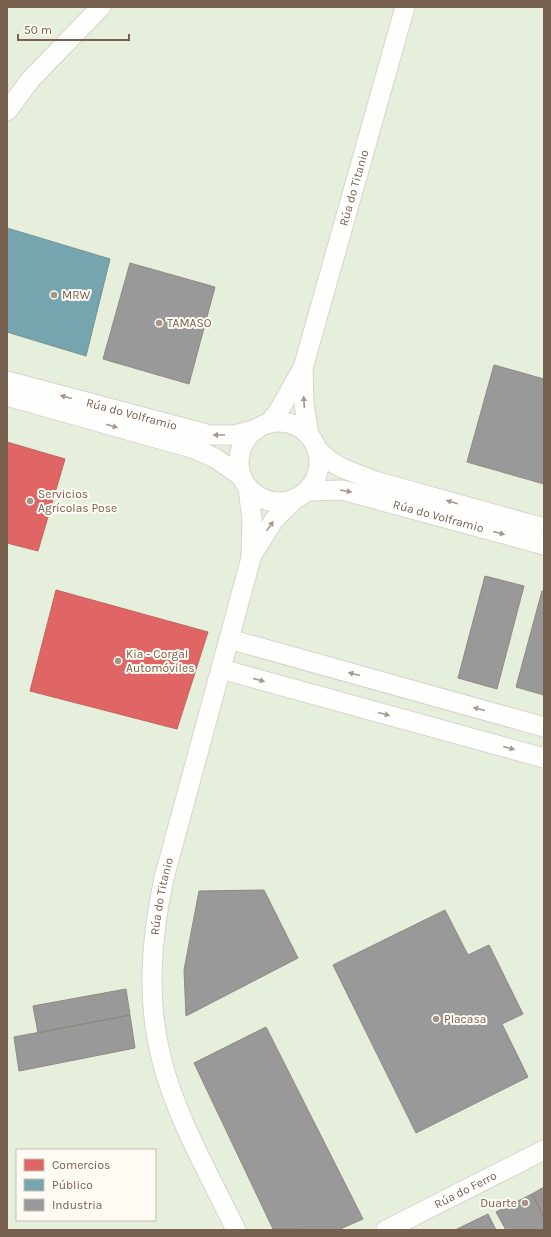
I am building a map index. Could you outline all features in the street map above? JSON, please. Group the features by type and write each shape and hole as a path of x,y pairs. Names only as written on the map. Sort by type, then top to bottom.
{"street":[{"path":"7,111 32,78 101,7"},
{"name":"Rúa do Titanio","path":"303,368 405,7"},
{"path":"251,558 252,519 245,482 239,464 240,450 246,438 263,426 278,412 303,368"},
{"path":"251,558 274,520 302,495 315,479 318,464 304,404 303,368"},
{"name":"Rúa do Volframio","path":"7,381 210,435 235,435 263,426"},
{"name":"Rúa do Volframio","path":"7,396 195,449 216,458 245,482"},
{"path":"263,426 283,422 296,426 313,442"},
{"name":"Rúa do Volframio","path":"313,442 330,462 375,481 544,528"},
{"path":"245,482 257,495 270,501 281,502 302,495"},
{"name":"Rúa do Volframio","path":"302,495 342,490 544,545"},
{"name":"Rúa do Titanio","path":"236,1230 180,1114 170,1086 156,1037 152,979 156,912 174,835 251,558"},
{"path":"229,639 544,727"},
{"path":"221,669 544,758"},
{"name":"Rúa do Ferro","path":"386,1230 544,1150"}],"green space":[{"path":"7,7 544,7 544,1230 7,1230"}],"building: Comercios":[{"name":"Servicios Agrícolas Pose","path":"7,442 65,459 38,551 7,543"},
{"name":"Kia - Corgal Automóviles","path":"56,590 208,632 177,729 30,691"}],"building: Público":[{"name":"MRW","path":"7,228 110,259 86,356 7,332"}],"building: Industria":[{"name":"TAMASO","path":"130,263 215,287 189,384 103,359"},
{"path":"494,365 544,379 544,484 467,462"},
{"path":"485,576 524,586 497,689 458,678"},
{"path":"542,591 544,591 544,695 516,687"},
{"path":"264,890 298,958 186,1016 184,970 199,891"},
{"name":"Placasa","path":"445,910 468,955 489,945 523,1014 502,1024 528,1077 416,1133 333,965"},
{"path":"126,989 130,1015 38,1033 33,1006"},
{"path":"130,1015 135,1048 19,1071 14,1037"},
{"path":"266,1027 363,1219 338,1230 273,1229 194,1063"},
{"path":"544,1187 544,1217 532,1194"},
{"name":"Duarte","path":"532,1194 544,1217 544,1230 506,1230 496,1212"},
{"path":"488,1214 496,1230 455,1230"}],"place":[{"name":"MRW","path":"54,295"},
{"name":"TAMASO","path":"159,323"},
{"name":"Servicios Agrícolas Pose","path":"30,501"},
{"name":"Kia - Corgal Automóviles","path":"118,661"},
{"name":"Placasa","path":"436,1019"},
{"name":"Duarte","path":"525,1203"}]}
